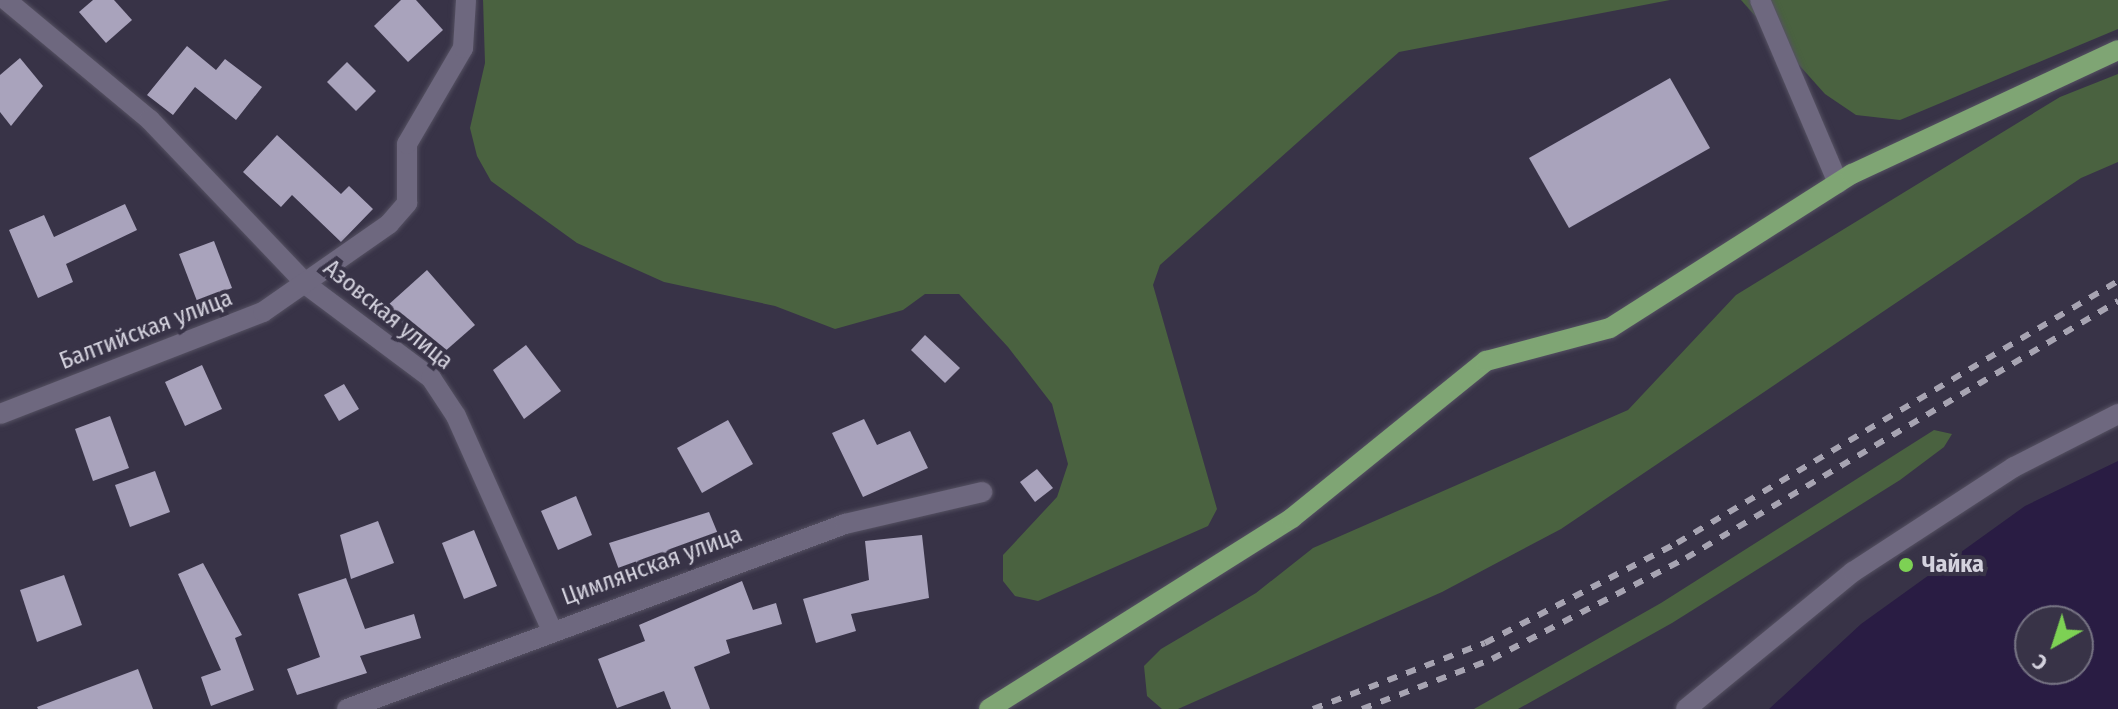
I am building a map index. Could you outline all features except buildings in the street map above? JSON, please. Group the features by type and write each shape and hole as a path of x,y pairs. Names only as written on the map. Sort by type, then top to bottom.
{"main road":[{"path":"989,709 1292,518 1486,361 1610,328 1838,183 2118,50"}],"street":[{"name":"Азовская улица","path":"6,0 150,120 308,286 446,397 552,631"},
{"name":"Балтийская улица","path":"0,414 263,312 308,286 407,203 407,144 463,48 466,0"},
{"path":"1760,0 1838,183"},
{"path":"1686,709 1853,572 2014,467 2118,414"},
{"name":"Цимлянская улица","path":"347,709 845,524 982,492"}],"green space":[{"path":"483,0 1670,0 1399,52 1160,265 1153,285 1217,509 1208,526 1038,601 1015,596 1003,581 1003,555 1057,497 1068,464 1052,404 1008,347 959,294 925,294 903,310 835,329 775,306 664,282 577,243 491,181 477,156 470,128 485,63"},
{"path":"1741,0 2118,0 2118,29 1900,120 1856,115 1825,94"},
{"path":"2118,74 2118,162 2081,178 1561,529 1442,592 1178,709 1162,709 1147,696 1144,666 1161,649 1256,593 1313,548 1628,410 1736,295 2060,97"},
{"path":"1934,430 1952,434 1944,447 1900,480 1672,623 1518,709 1474,709 1661,603"}],"shaded area":[{"path":"2118,461 2118,709 1769,709 1861,624 2025,506"}],"railway":[{"path":"1313,709 1485,643 1677,543 2118,281"},
{"path":"1362,709 1492,659 1686,558 2118,301"}],"place":[{"name":"Чайка","path":"1906,565"}]}
